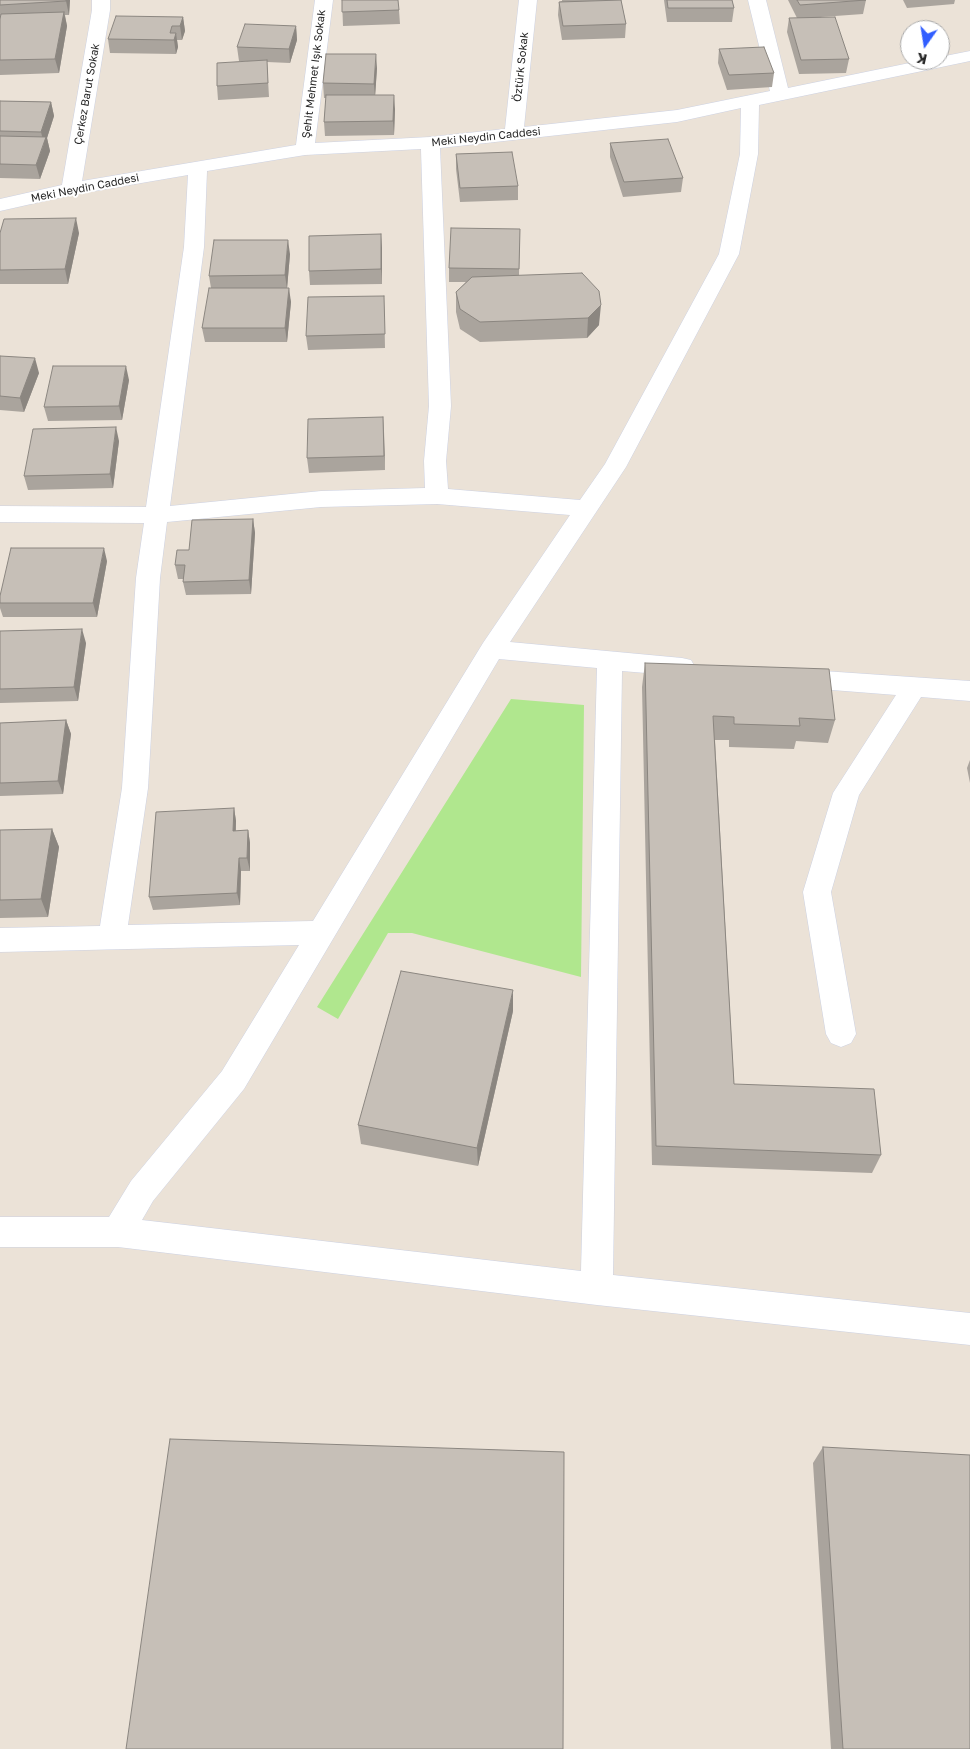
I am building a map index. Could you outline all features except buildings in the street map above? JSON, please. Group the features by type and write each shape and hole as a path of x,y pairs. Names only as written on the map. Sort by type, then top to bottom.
{"street":[{"name":"Çerkez Barut Sokak","path":"71,189 102,10 101,0"},
{"name":"Şehit Mehmet Işık Sokak","path":"305,149 324,0"},
{"name":"Öztürk Sokak","path":"514,134 528,0"},
{"path":"757,0 780,94"},
{"name":"Meki Neydin Caddesi","path":"0,205 71,189 305,149 430,143 677,116 970,56"},
{"path":"118,1232 142,1191 234,1080 492,649 616,467 729,254 749,154 750,100"},
{"path":"430,143 440,406 435,461 437,496"},
{"path":"112,937 135,788 148,578 194,248 198,167"},
{"path":"0,514 157,515 321,499 437,496 587,509"},
{"path":"492,649 708,670"},
{"path":"597,1289 610,661"},
{"path":"776,676 970,691"},
{"path":"840,1034 817,892 846,793 914,686"},
{"path":"0,940 322,933"},
{"path":"0,1232 118,1232 597,1289 970,1329"}],"green space":[{"path":"511,699 584,705 581,977 412,933 388,933 338,1019 317,1007"}]}
